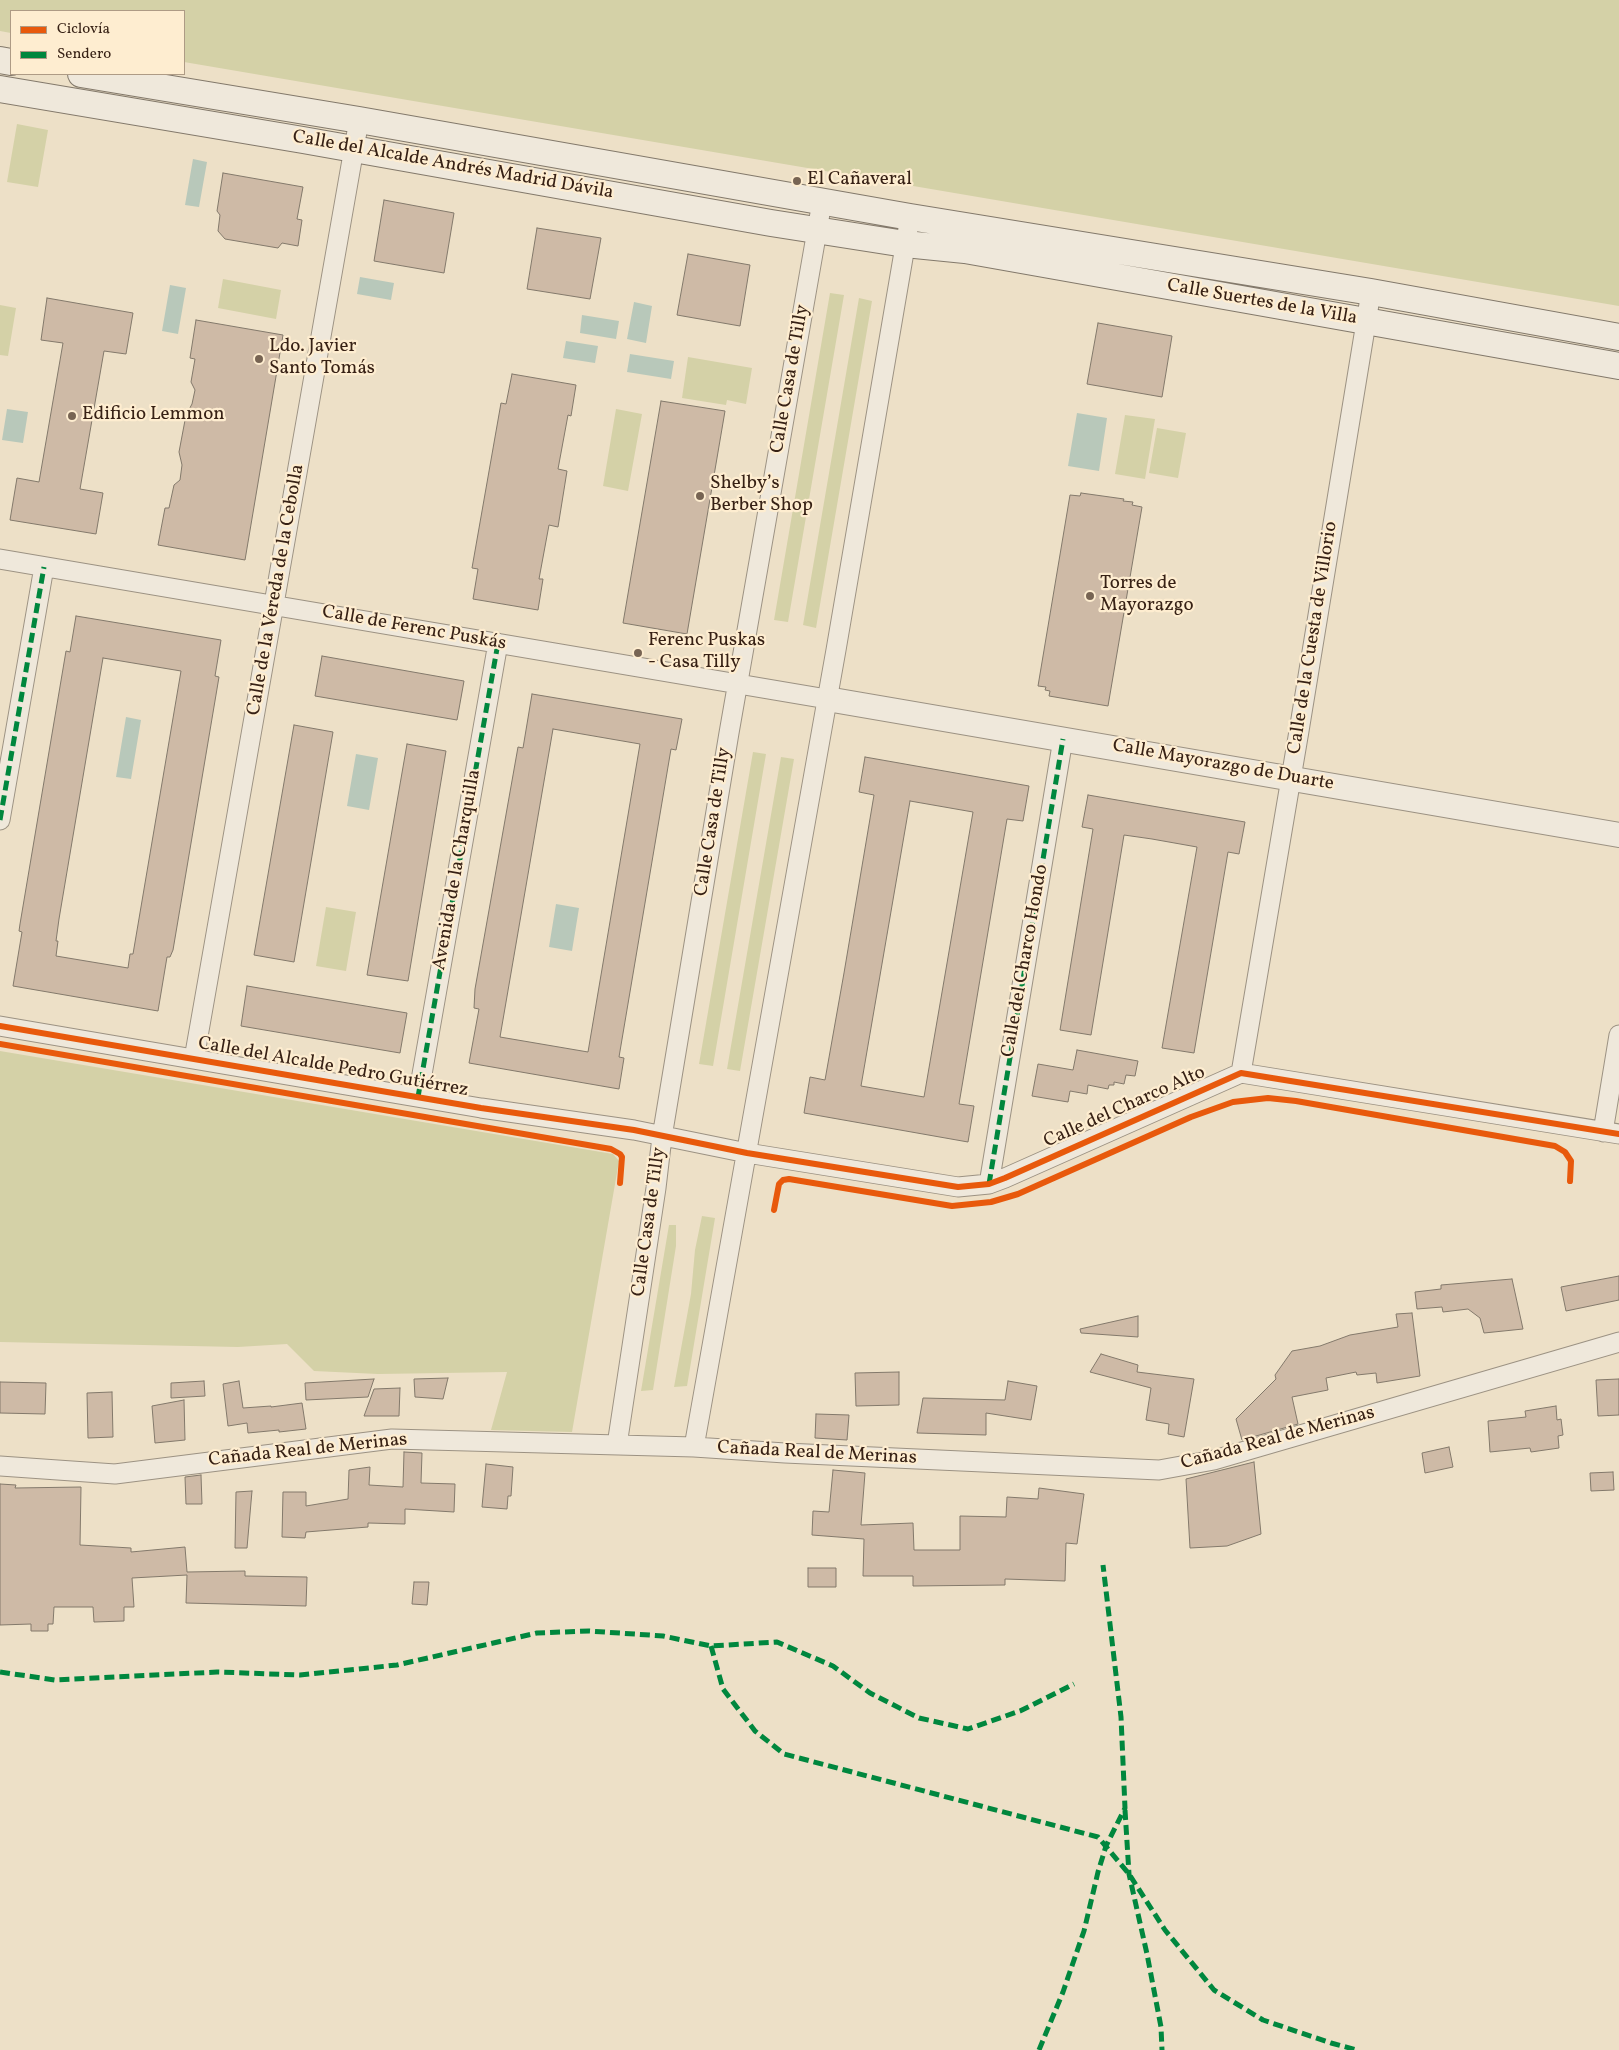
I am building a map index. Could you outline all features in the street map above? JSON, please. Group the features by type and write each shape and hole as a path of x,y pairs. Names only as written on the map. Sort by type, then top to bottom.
{"main road":[{"name":"Calle del Alcalde Andrés Madrid Dávila","path":"87,75 360,120 910,217"},
{"name":"Calle del Alcalde Andrés Madrid Dávila","path":"0,90 905,244"},
{"name":"Calle Suertes de la Villa","path":"910,217 1370,292 1619,337"},
{"name":"Calle Suertes de la Villa","path":"905,244 965,250 1619,366"}],"street":[{"name":"Calle de la Vereda de la Cebolla","path":"194,1059 360,120"},
{"name":"Calle Casa de Tilly","path":"616,1445 656,1188 662,1137 737,684 822,202"},
{"path":"694,1447 827,699 910,217"},
{"name":"Calle de la Cuesta de Villorio","path":"1241,1072 1370,292"},
{"name":"Calle de Ferenc Puskás","path":"0,559 827,699"},
{"path":"0,820 44,566"},
{"name":"Avenida de la Charquilla","path":"418,1097 498,643"},
{"name":"Calle Mayorazgo de Duarte","path":"827,699 1291,777 1619,835"},
{"name":"Calle del Charco Hondo","path":"989,1184 1063,739"},
{"name":"Calle del Alcalde Pedro Gutiérrez","path":"0,1026 418,1097 634,1130 662,1137"},
{"path":"1241,1072 1611,1133 1619,1035"},
{"name":"Calle del Charco Alto","path":"662,1137 944,1186 965,1187 989,1184 1241,1072"},
{"name":"Cañada Real de Merinas","path":"0,1466 114,1474 392,1439 694,1447 795,1454 1159,1470 1214,1460 1619,1342"}],"shaded area":[{"path":"0,0 1619,0 1619,306 185,62 185,10 10,10 10,33 0,31"},
{"path":"17,124 48,130 38,187 7,182"},
{"path":"193,159 207,162 199,207 185,205"},
{"path":"360,277 394,283 391,300 357,294"},
{"path":"223,279 281,290 276,319 218,308"},
{"path":"170,285 186,288 178,334 162,331"},
{"path":"830,293 844,295 788,622 774,620"},
{"path":"859,298 872,301 816,628 803,625"},
{"path":"634,302 652,306 646,343 627,339"},
{"path":"0,305 16,308 8,356 0,355"},
{"path":"582,315 619,321 616,339 580,333"},
{"path":"566,341 598,346 595,363 563,358"},
{"path":"630,354 674,361 671,379 627,372"},
{"path":"688,357 752,368 746,404 727,400 726,405 682,398"},
{"path":"7,409 28,412 23,443 2,440"},
{"path":"616,409 642,414 628,491 603,486"},
{"path":"1077,413 1107,418 1099,471 1068,466"},
{"path":"1125,415 1155,419 1145,479 1115,474"},
{"path":"1157,428 1186,433 1178,478 1149,473"},
{"path":"126,717 141,720 131,779 116,777"},
{"path":"753,752 766,754 713,1066 699,1064"},
{"path":"356,754 378,758 369,810 347,806"},
{"path":"781,757 794,759 740,1071 727,1069"},
{"path":"556,904 579,908 572,951 549,947"},
{"path":"326,907 356,912 346,971 316,966"},
{"path":"0,1051 613,1154 619,1161 572,1432 491,1430 507,1372 378,1374 314,1371 287,1344 238,1347 0,1342"},
{"path":"702,1216 715,1218 687,1386 674,1387 691,1294 695,1250"},
{"path":"669,1225 676,1225 676,1246 653,1390 641,1391"}],"building":[{"path":"223,173 303,187 297,219 302,220 298,246 282,243 278,248 225,239 218,231 220,215 217,211"},
{"path":"384,200 454,213 444,273 374,261"},
{"path":"537,228 601,238 590,299 527,289"},
{"path":"688,254 750,265 740,326 677,315"},
{"name":"Edificio Lemmon","path":"47,298 133,313 126,354 104,351 80,489 103,493 96,534 10,520 17,478 39,482 63,343 41,340"},
{"path":"196,320 283,335 245,560 158,545 165,508 169,508 174,485 180,480 182,465 179,452 186,415 192,404 195,390 191,382 195,359 190,358"},
{"path":"1098,323 1172,336 1162,397 1087,384"},
{"path":"512,374 576,385 571,416 568,415 558,469 567,471 558,527 549,525 539,579 543,579 538,610 473,599 478,569 472,568 501,403 506,404"},
{"path":"661,401 725,411 687,634 623,623"},
{"name":"Torres de Mayorazgo","path":"1081,493 1124,499 1123,501 1133,502 1132,505 1142,507 1108,706 1049,696 1050,691 1045,690 1046,687 1038,686 1070,495 1080,496"},
{"path":"76,616 221,640 215,676 219,677 173,950 170,957 167,957 158,1011 13,986 22,932 19,931 20,924 66,651 70,652","holes":["103,658 181,671 133,954 130,954 128,968 56,956 59,919"]},
{"path":"322,656 464,681 457,720 315,696"},
{"path":"532,694 682,719 676,750 671,749 619,1057 624,1058 619,1089 469,1063 479,1009 474,1008 475,989 518,747 523,748","holes":["553,729 640,744 588,1052 500,1037"]},
{"path":"294,725 333,732 294,962 254,955"},
{"path":"407,744 446,751 408,981 367,975"},
{"path":"865,757 1029,786 1023,821 1007,819 959,1104 974,1106 968,1142 804,1113 810,1077 825,1080 844,973 874,795 859,792","holes":["910,801 973,812 924,1097 861,1086"]},
{"path":"1088,795 1245,822 1239,854 1228,852 1194,1053 1162,1048 1197,847 1152,839 1124,835 1091,1035 1060,1030 1093,829 1082,827"},
{"path":"247,986 407,1013 400,1053 241,1026"},
{"path":"1077,1050 1138,1061 1135,1076 1126,1075 1124,1084 1114,1082 1114,1085 1109,1085 1108,1089 1088,1085 1087,1094 1070,1091 1068,1102 1032,1096 1038,1064 1073,1070"},
{"path":"1619,1276 1619,1300 1566,1311 1561,1287"},
{"path":"1512,1279 1523,1329 1484,1333 1480,1318 1468,1309 1443,1312 1442,1307 1417,1309 1415,1292 1441,1289 1441,1285"},
{"path":"1412,1313 1420,1376 1377,1383 1376,1373 1357,1375 1356,1372 1326,1378 1328,1390 1292,1397 1298,1424 1242,1440 1236,1419 1276,1379 1275,1375 1292,1351 1320,1346 1350,1335 1398,1327 1396,1314"},
{"path":"1138,1316 1138,1337 1081,1333 1080,1329"},
{"path":"1101,1354 1138,1365 1137,1372 1194,1379 1184,1437 1168,1434 1169,1424 1146,1420 1151,1388 1090,1372"},
{"path":"899,1372 899,1405 856,1406 855,1373"},
{"path":"448,1378 443,1399 415,1397 414,1379"},
{"path":"374,1379 368,1397 306,1400 305,1383"},
{"path":"1619,1379 1619,1415 1598,1416 1596,1380"},
{"path":"204,1381 205,1396 171,1398 171,1383"},
{"path":"239,1381 243,1408 302,1403 306,1429 248,1433 247,1423 228,1426 223,1384"},
{"path":"1008,1381 1037,1386 1031,1420 986,1413 986,1435 917,1433 923,1398 1005,1400"},
{"path":"0,1382 46,1383 45,1414 0,1413"},
{"path":"400,1388 399,1416 364,1416 374,1389"},
{"path":"112,1392 113,1437 88,1438 87,1393"},
{"path":"184,1400 185,1440 155,1443 152,1406"},
{"path":"1556,1406 1557,1420 1561,1419 1563,1435 1558,1436 1559,1448 1531,1452 1530,1448 1490,1452 1488,1421 1526,1417 1525,1411"},
{"path":"816,1414 849,1415 847,1440 815,1438"},
{"path":"1449,1447 1453,1467 1425,1473 1422,1453"},
{"path":"404,1452 422,1453 421,1483 455,1484 454,1512 405,1509 405,1524 368,1523 368,1527 306,1532 305,1538 282,1537 283,1492 306,1492 306,1506 348,1499 349,1470 370,1467 369,1485 403,1487"},
{"path":"1254,1462 1261,1534 1227,1546 1190,1548 1186,1479"},
{"path":"486,1464 513,1467 511,1496 508,1496 507,1509 482,1507"},
{"path":"833,1470 865,1473 861,1525 913,1523 914,1550 960,1550 960,1516 1006,1517 1007,1497 1038,1499 1039,1488 1084,1494 1077,1544 1066,1543 1065,1581 1005,1579 1005,1585 913,1586 913,1576 863,1576 864,1539 812,1535 813,1511 829,1512"},
{"path":"1613,1472 1614,1490 1591,1491 1590,1473"},
{"path":"201,1475 202,1504 186,1504 185,1477"},
{"path":"0,1484 16,1485 15,1488 81,1487 80,1545 131,1548 131,1552 185,1547 187,1572 245,1571 245,1576 307,1577 306,1606 186,1603 187,1575 132,1578 134,1607 124,1607 124,1621 94,1622 93,1607 54,1607 53,1624 48,1624 48,1631 31,1631 31,1624 0,1625"},
{"path":"252,1491 247,1548 235,1548 236,1492"},
{"path":"808,1568 836,1568 836,1587 808,1587"},
{"path":"414,1582 429,1582 427,1605 412,1604"}],"marked path":[{"path":"0,820 44,567"},
{"path":"418,1097 498,643"},
{"path":"989,1184 1063,739"},
{"path":"1039,2050 1063,1992 1084,1931 1106,1846 1125,1808 1121,1717 1103,1565"},
{"path":"0,1672 55,1680 217,1672 300,1675 397,1665 537,1633 589,1631 663,1636 711,1646 777,1642 833,1666 870,1693 919,1718 968,1729 1020,1711 1074,1684"},
{"path":"711,1646 723,1689 755,1731 784,1754 1098,1837 1129,1874 1165,1930 1214,1990 1263,2020 1357,2050"},
{"path":"1125,1810 1129,1874 1161,2027 1162,2050"}],"cycle path":[{"path":"0,1026 481,1108 634,1130 747,1153 958,1187 989,1184 1005,1178 1241,1073 1619,1134"},
{"path":"0,1044 611,1149 622,1157 620,1183"},
{"path":"774,1210 779,1184 783,1180 789,1179 952,1206 991,1202 1018,1194 1191,1117 1233,1102 1268,1098 1296,1101 1555,1146 1565,1152 1571,1161 1570,1181"}],"place":[{"name":"El Cañaveral","path":"797,181"},
{"name":"Ldo. Javier Santo Tomás","path":"259,359"},
{"name":"Edificio Lemmon","path":"72,416"},
{"name":"Shelby’s Berber Shop","path":"700,496"},
{"name":"Torres de Mayorazgo","path":"1090,596"},
{"name":"Ferenc Puskas - Casa Tilly","path":"638,653"}]}
